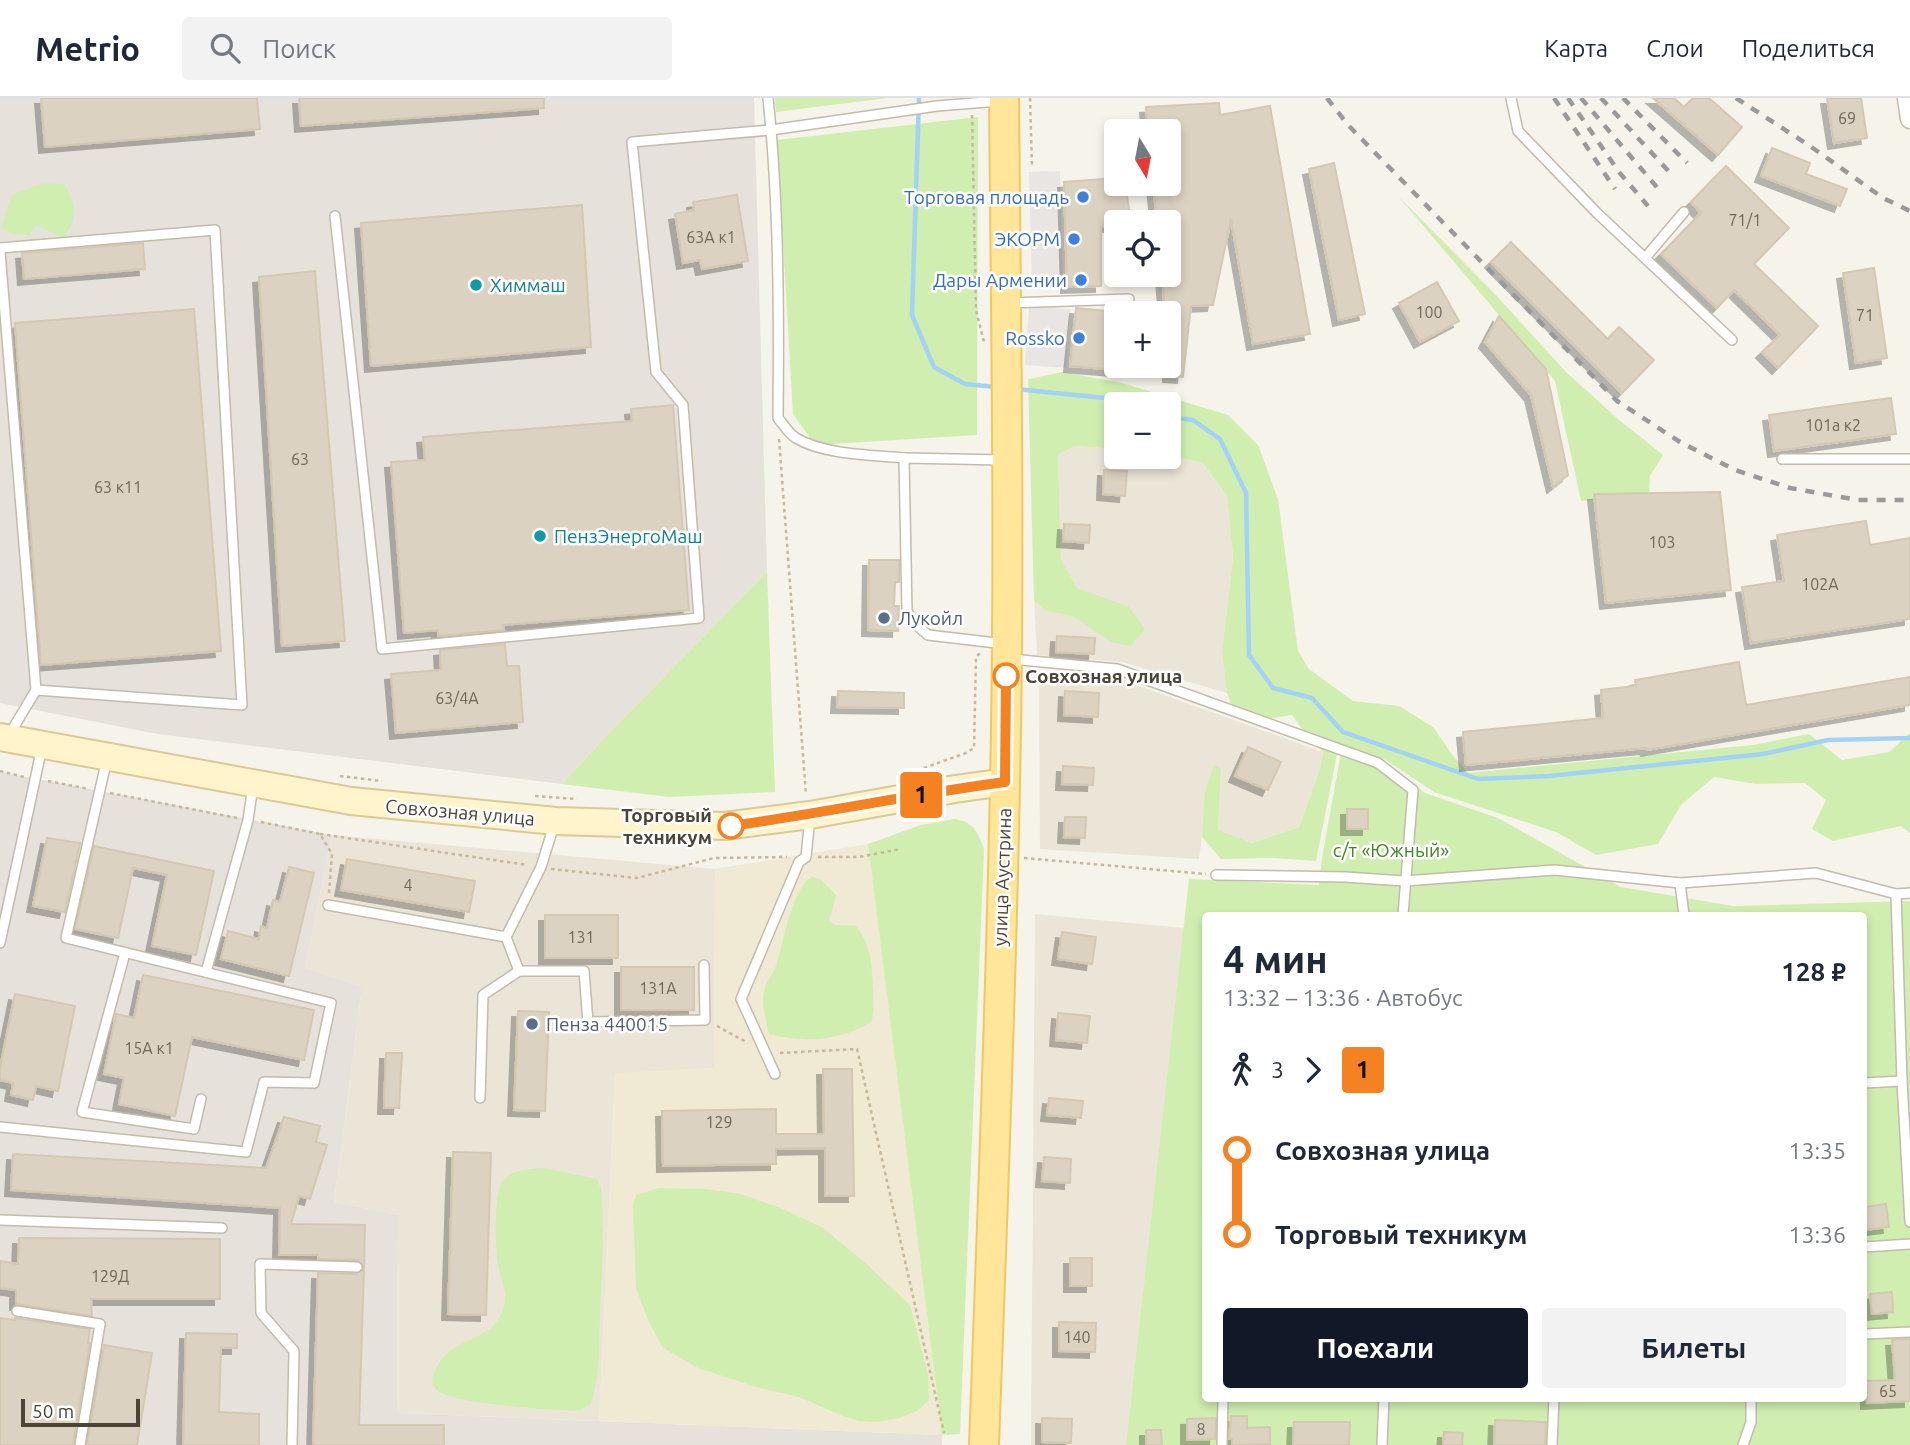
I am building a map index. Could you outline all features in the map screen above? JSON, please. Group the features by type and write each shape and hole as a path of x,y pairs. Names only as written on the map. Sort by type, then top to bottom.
{"main road":[{"name":"улица Аустрина","path":"984,1445 1005,782 1000,649 1008,460 1006,303 1013,99"},
{"name":"Совхозная улица","path":"5,738 351,802 556,821 725,826 808,807 1005,782"}],"street":[{"path":"1907,98 1910,119"}],"lane":[{"path":"768,98 779,314 778,418 795,438 831,450 904,458 1008,460"},
{"path":"1511,98 1518,131 1597,213 1732,340"},
{"path":"335,216 382,649 699,618 683,405 656,372 632,142 771,130 937,106 1013,99"},
{"path":"1645,258 1685,212"},
{"path":"5,738 36,690 0,250 215,230 242,705 36,690"},
{"path":"1006,303 1129,299"},
{"path":"904,458 907,611 914,623 928,635 1116,669 1378,763 1413,790 1403,912"},
{"path":"1782,459 1910,459"},
{"path":"0,943 42,745"},
{"path":"0,1127 246,1152 264,1082 314,1083 331,1003 66,939 108,757"},
{"path":"205,972 248,820 253,784"},
{"path":"775,1074 741,999 799,862 806,857 808,807"},
{"path":"519,971 506,937 541,867 556,821"},
{"path":"1216,875 1404,881 1555,870 1680,883 1816,873 1896,894 1910,893"},
{"path":"1680,883 1684,912"},
{"path":"1896,894 1910,1222"},
{"path":"328,905 506,937"},
{"path":"125,953 82,1112 194,1129 201,1099"},
{"path":"480,1098 483,996 519,971 584,971 588,1022 705,1020 704,965"},
{"path":"1867,1083 1902,1081"},
{"path":"0,1220 222,1228"},
{"path":"1867,1247 1910,1244"},
{"path":"292,1445 294,1351 261,1313 260,1264 357,1267"},
{"path":"17,1311 100,1324 80,1445"},
{"path":"1867,1334 1910,1332"},
{"path":"1222,1445 1223,1402"},
{"path":"1382,1445 1384,1402"},
{"path":"1552,1445 1554,1402"},
{"path":"1743,1445 1751,1422 1751,1402"}],"path":[{"path":"1013,99 1032,167"},
{"path":"972,103 976,310 985,348"},
{"path":"778,418 808,807"},
{"path":"900,777 974,748 976,657 1000,649"},
{"path":"0,771 320,834 541,867 638,878 714,858 859,857 901,849"},
{"path":"340,776 394,783"},
{"path":"530,796 586,800"},
{"path":"320,834 332,854 328,905"},
{"path":"1003,857 1216,875"},
{"path":"705,1020 765,1053 857,1049 944,1433"}],"shaded area":[{"path":"0,98 754,98 767,572 562,784 157,734 0,703"},
{"path":"1060,171 1063,286 1032,287 1029,172"},
{"path":"1029,307 1070,309 1066,368 1025,365"},
{"path":"1076,446 1104,448 1104,469 1181,469 1181,458 1203,463 1227,496 1233,557 1222,652 1227,693 1122,662 1037,655 1034,600 1061,560 1058,454"},
{"path":"1039,671 1114,677 1323,752 1320,769 1299,827 1252,843 1218,830 1221,769 1202,837 1199,859 1040,849"},
{"path":"0,772 332,835 305,968 362,987 334,1202 398,1215 397,1413 942,1435 942,1445 0,1445"},
{"path":"332,835 715,869 714,1068 615,1074 599,1421 397,1413 398,1215 334,1202 362,987 305,968"},
{"path":"868,844 942,1435 599,1421 615,1073 714,1068 715,869"},
{"path":"1035,914 1184,928 1126,1445 1031,1445"}],"green space":[{"path":"775,98 887,98 776,112"},
{"path":"978,117 977,435 815,445 793,414 777,140"},
{"path":"44,183 64,184 71,197 74,218 63,237 34,226 30,236 10,233 2,228 13,194"},
{"path":"1398,196 1494,293 1566,372 1663,455 1650,476 1649,496 1581,501 1555,381"},
{"path":"1063,372 1122,383 1152,392 1104,392 1104,448 1076,446 1058,454 1061,560 1077,588 1129,607 1145,629 1131,646 1111,642 1073,616 1046,611 1034,600 1028,379"},
{"path":"1181,401 1228,415 1258,445 1278,499 1298,651 1309,669 1353,701 1399,706 1433,727 1468,773 1753,745 1809,734 1842,760 1889,752 1910,733 1910,833 1901,826 1833,841 1812,829 1826,800 1805,783 1756,784 1714,777 1681,805 1658,844 1596,855 1556,832 1434,792 1386,760 1339,744 1316,861 1274,858 1221,859 1202,837 1205,792 1214,765 1221,769 1218,830 1252,843 1299,827 1320,769 1323,752 1292,715 1264,719 1235,715 1227,693 1222,652 1233,557 1227,496 1203,463 1181,458"},
{"path":"767,572 775,792 669,797 562,784 608,734"},
{"name":"с/т «Южный»","path":"1342,747 1385,762 1425,793 1498,818 1621,887 1733,906 1910,901 1910,1445 1126,1445 1189,879 1319,885"},
{"path":"954,819 966,822 974,828 984,849 960,1434 942,1435 868,844 921,825"},
{"path":"812,877 820,879 836,895 829,921 835,925 856,926 865,940 870,956 874,1006 871,1022 859,1028 834,1037 795,1039 769,1034 763,996 776,966 793,904 805,883"},
{"path":"544,1168 597,1179 601,1189 603,1235 599,1348 591,1404 571,1411 498,1405 443,1394 432,1383 439,1363 451,1350 491,1328 504,1306 505,1296 498,1264 496,1235 497,1200 501,1184 514,1173"},
{"path":"659,1188 705,1189 741,1194 783,1209 823,1228 910,1305 928,1375 929,1400 917,1411 899,1418 877,1422 860,1421 799,1397 753,1386 698,1368 663,1348 648,1320 636,1288 633,1205 636,1195"}],"building":[{"path":"41,98 257,98 260,129 45,147"},
{"path":"299,98 544,98 544,108 301,126"},
{"path":"1653,98 1674,98 1684,107 1693,98 1709,98 1742,127 1718,155"},
{"path":"1827,98 1861,98 1867,138 1834,143"},
{"path":"1219,103 1220,115 1270,106 1310,334 1253,344 1231,219 1213,305 1191,306 1181,377 1181,301 1164,301 1163,287 1181,287 1181,210 1156,210 1154,196 1181,196 1181,119 1147,119 1146,107"},
{"path":"1772,148 1810,163 1806,174 1847,189 1840,206 1761,176"},
{"path":"1334,163 1365,314 1339,320 1309,169"},
{"path":"1726,166 1789,228 1754,264 1818,326 1778,368 1762,352 1780,335 1734,290 1717,308 1661,254 1701,213 1691,202"},
{"path":"1104,179 1104,196 1127,196 1129,210 1104,210 1104,227 1101,227 1101,286 1067,287 1064,182"},
{"path":"737,195 748,261 702,269 700,260 683,263 675,214 694,210 693,202"},
{"name":"Химмаш","path":"582,205 591,347 371,366 361,223"},
{"path":"1511,242 1608,339 1619,327 1654,360 1622,393 1491,262"},
{"path":"143,243 145,269 24,279 22,253"},
{"path":"1874,268 1887,358 1856,363 1843,273"},
{"path":"315,271 345,641 282,646 259,277"},
{"path":"1437,282 1459,321 1420,342 1399,303"},
{"path":"1076,308 1104,311 1104,369 1070,366"},
{"path":"194,309 221,651 41,665 15,323"},
{"path":"1499,316 1546,369 1568,475 1553,487 1531,395 1485,342"},
{"path":"1891,398 1896,434 1774,451 1769,415"},
{"name":"ПензЭнергоМаш","path":"673,405 689,610 503,625 504,630 438,636 438,630 404,633 391,462 425,460 423,437 632,421 631,409"},
{"path":"1104,470 1127,471 1125,496 1103,494"},
{"path":"1720,492 1731,590 1606,603 1594,494"},
{"path":"1866,521 1870,545 1910,538 1910,619 1751,643 1742,587 1784,581 1777,535"},
{"path":"1064,524 1090,525 1089,543 1063,541"},
{"path":"869,560 899,560 899,582 895,582 894,606 899,606 898,631 868,630"},
{"path":"1057,636 1095,638 1094,654 1056,652"},
{"path":"505,644 507,666 519,666 523,722 396,733 391,674 441,670 440,650"},
{"path":"1739,662 1746,705 1910,677 1910,705 1647,750 1466,765 1463,732 1603,718 1601,690 1636,686 1635,680"},
{"path":"838,691 904,693 904,708 837,707"},
{"path":"1065,691 1099,693 1098,717 1064,715"},
{"path":"1248,747 1281,762 1268,790 1235,776"},
{"path":"1063,766 1094,768 1093,785 1062,784"},
{"path":"1347,809 1368,809 1368,829 1347,829"},
{"path":"1065,817 1086,817 1085,838 1064,837"},
{"path":"47,838 80,843 65,912 33,906"},
{"path":"94,846 214,871 196,955 152,946 167,875 133,868 118,938 75,929"},
{"path":"347,859 475,881 469,912 341,890"},
{"path":"289,867 314,873 289,976 221,959 228,931 259,939 261,926 267,928 273,900 280,902"},
{"path":"545,915 618,915 618,958 545,958"},
{"path":"1062,932 1096,937 1092,964 1058,959"},
{"path":"621,967 694,967 694,1010 621,1010"},
{"path":"143,975 314,1010 304,1060 192,1037 175,1116 119,1104 124,1078 104,1074 116,1014 134,1018"},
{"path":"15,994 75,1006 58,1091 36,1086 33,1100 11,1095 13,1083 0,1080"},
{"path":"518,1011 549,1012 545,1111 514,1110"},
{"path":"1058,1013 1090,1016 1087,1043 1056,1040"},
{"path":"386,1053 402,1053 399,1108 384,1108"},
{"path":"823,1069 852,1069 854,1196 825,1196 825,1148 776,1149 776,1164 663,1166 662,1111 776,1109 776,1134 824,1134"},
{"path":"1049,1098 1083,1101 1081,1118 1047,1115"},
{"path":"284,1117 320,1126 316,1142 327,1145 310,1199 299,1196 291,1224 365,1225 364,1266 357,1260 318,1259 318,1255 279,1255 280,1208 11,1190 13,1154 266,1168"},
{"path":"453,1152 491,1153 486,1315 448,1314"},
{"path":"1044,1157 1071,1159 1070,1183 1042,1181"},
{"path":"1886,1204 1889,1227 1867,1230 1867,1207"},
{"path":"19,1238 220,1239 220,1299 91,1299 92,1316 16,1304 16,1290 0,1288 0,1261 18,1264"},
{"path":"1070,1258 1092,1258 1092,1286 1070,1286"},
{"path":"364,1268 359,1425 444,1425 444,1445 313,1445 318,1273 357,1274"},
{"path":"1892,1292 1893,1312 1872,1314 1870,1294"},
{"path":"0,1318 90,1329 73,1445 0,1445"},
{"path":"1059,1322 1096,1323 1095,1352 1059,1351"},
{"path":"186,1333 237,1334 237,1348 221,1348 219,1412 259,1414 259,1445 183,1445"},
{"path":"1910,1339 1910,1401 1867,1403 1867,1381 1895,1380 1892,1340"},
{"path":"104,1345 152,1353 137,1445 87,1445"},
{"path":"1231,1416 1247,1416 1247,1428 1270,1427 1270,1444 1232,1445 1232,1439 1229,1439"},
{"path":"1042,1418 1072,1419 1071,1443 1042,1442"},
{"path":"1216,1418 1215,1439 1187,1440 1187,1419"},
{"path":"1495,1420 1546,1422 1545,1445 1494,1445"},
{"path":"1294,1422 1350,1422 1349,1445 1293,1445"},
{"path":"1146,1430 1161,1430 1162,1445 1146,1445"},
{"path":"1444,1432 1463,1433 1462,1445 1443,1445"}],"waterway":[{"path":"919,98 912,315 934,367 965,384 996,387"},
{"path":"1015,389 1104,398"},
{"path":"1181,418 1193,420 1220,439 1246,493 1249,655 1273,688 1312,698 1343,732 1478,779 1549,776 1763,754 1828,740 1910,738"}],"railway":[{"path":"1327,98 1348,125 1617,401 1680,442 1735,470 1790,488 1858,500 1910,500"},
{"path":"1554,98 1615,189"},
{"path":"1568,98 1619,172 1648,206"},
{"path":"1581,98 1661,192"},
{"path":"1601,98 1674,177"},
{"path":"1623,98 1687,163"},
{"path":"1736,98 1883,198 1910,211"}],"bus line":[{"name":"1","path":"731,826 1005,782 1006,676"}],"place":[{"name":"Торговая площадь","path":"1083,197"},
{"name":"ЭКОРМ","path":"1074,239"},
{"name":"Дары Армении","path":"1081,280"},
{"name":"Химмаш","path":"476,285"},
{"name":"Rossko","path":"1079,338"},
{"name":"ПензЭнергоМаш","path":"540,536"},
{"name":"Лукойл","path":"884,618"},
{"name":"Совхозная улица","path":"1006,676"},
{"name":"Торговый техникум","path":"731,826"},
{"name":"Пенза 440015","path":"532,1024"}]}
